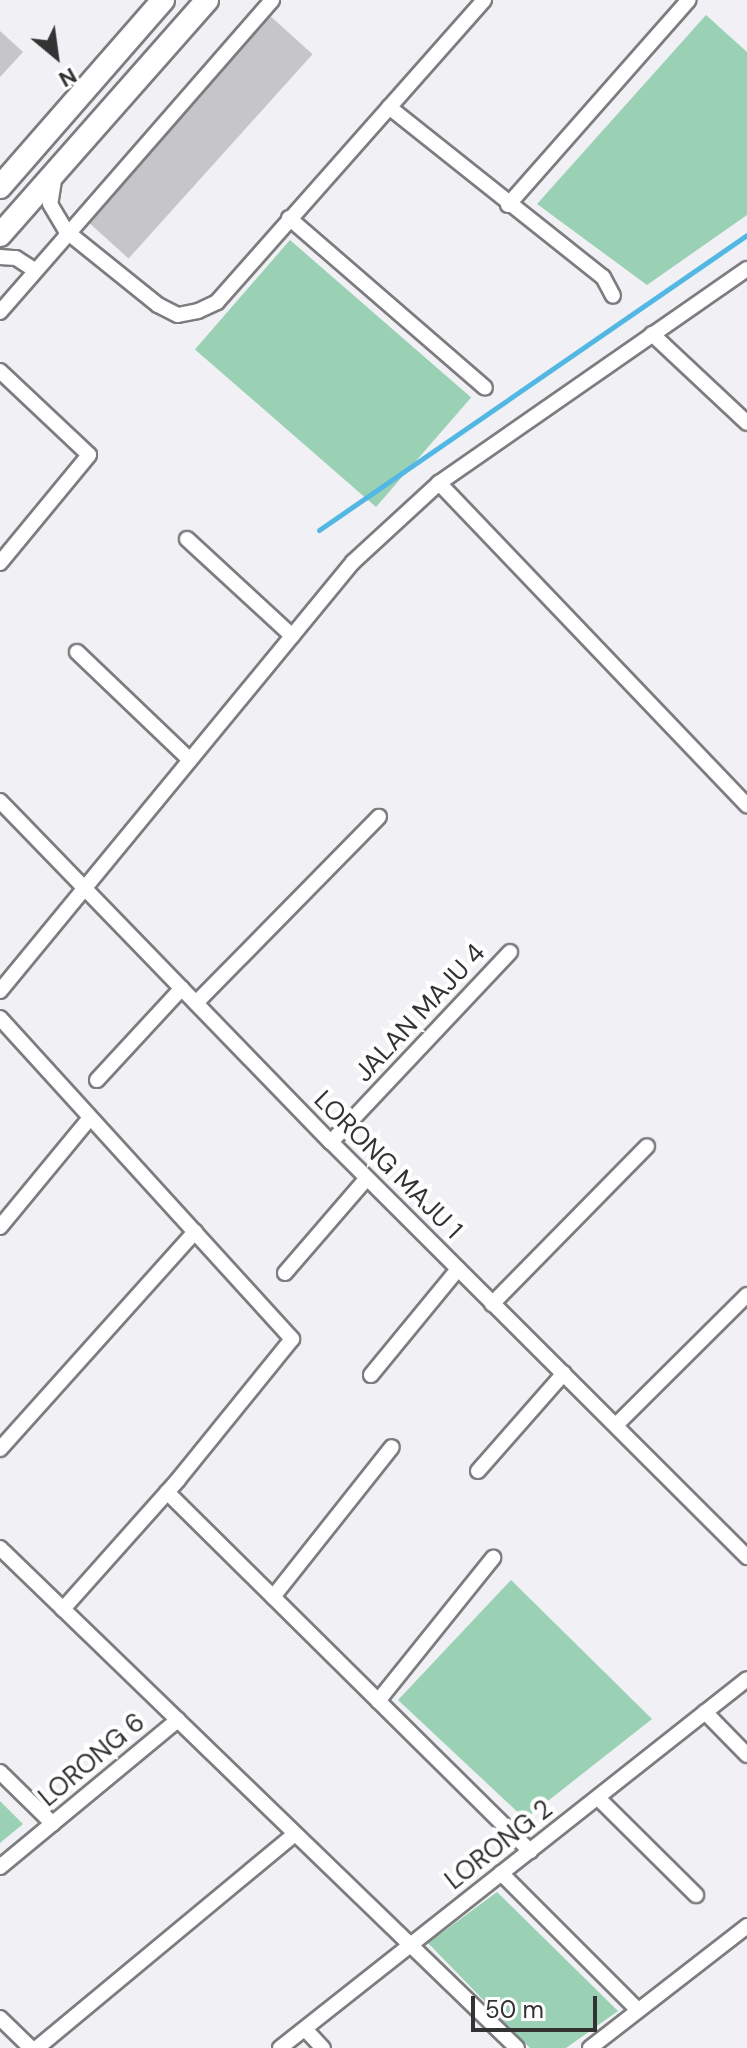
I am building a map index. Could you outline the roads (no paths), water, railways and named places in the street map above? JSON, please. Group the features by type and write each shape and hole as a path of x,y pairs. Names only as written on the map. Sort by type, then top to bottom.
{"main road":[{"path":"0,187 163,0"},
{"path":"0,235 207,0"}],"street":[{"path":"0,312 66,231 272,0"},
{"path":"55,173 50,204 66,231 124,282 178,315 217,302 484,0"},
{"path":"508,205 689,0"},
{"path":"389,107 508,205 603,277 613,296"},
{"path":"289,218 485,388"},
{"path":"0,257 16,258 33,269"},
{"path":"0,991 353,562 439,483 747,269"},
{"path":"652,334 747,423"},
{"path":"0,371 89,455 0,563"},
{"path":"439,483 747,805"},
{"path":"187,539 292,636"},
{"path":"77,652 190,760"},
{"name":"LORONG MAJU 1","path":"0,801 331,1142 747,1557"},
{"path":"196,1003 379,817"},
{"name":"JALAN MAJU 4","path":"331,1142 510,952"},
{"path":"97,1080 182,988"},
{"path":"0,1018 292,1339 167,1492 63,1609"},
{"path":"0,1227 90,1118"},
{"path":"492,1304 647,1146"},
{"path":"285,1273 367,1178"},
{"path":"0,1449 195,1232"},
{"path":"371,1375 458,1269"},
{"path":"617,1424 747,1295"},
{"path":"734,1308 747,1319"},
{"path":"478,1471 564,1373"},
{"path":"273,1597 392,1447"},
{"path":"167,1492 530,1851"},
{"path":"0,1548 517,2048"},
{"path":"378,1701 493,1558"},
{"name":"LORONG 2","path":"280,2048 747,1679"},
{"path":"705,1712 747,1755"},
{"name":"LORONG 6","path":"0,1867 178,1720"},
{"path":"0,1772 53,1824"},
{"path":"598,1798 696,1895"},
{"path":"0,2018 34,2048 295,1834"},
{"path":"501,1873 638,2010"},
{"path":"590,2048 747,1926"},
{"path":"305,2029 323,2048"}],"waterway":[{"path":"319,530 747,235"}]}
